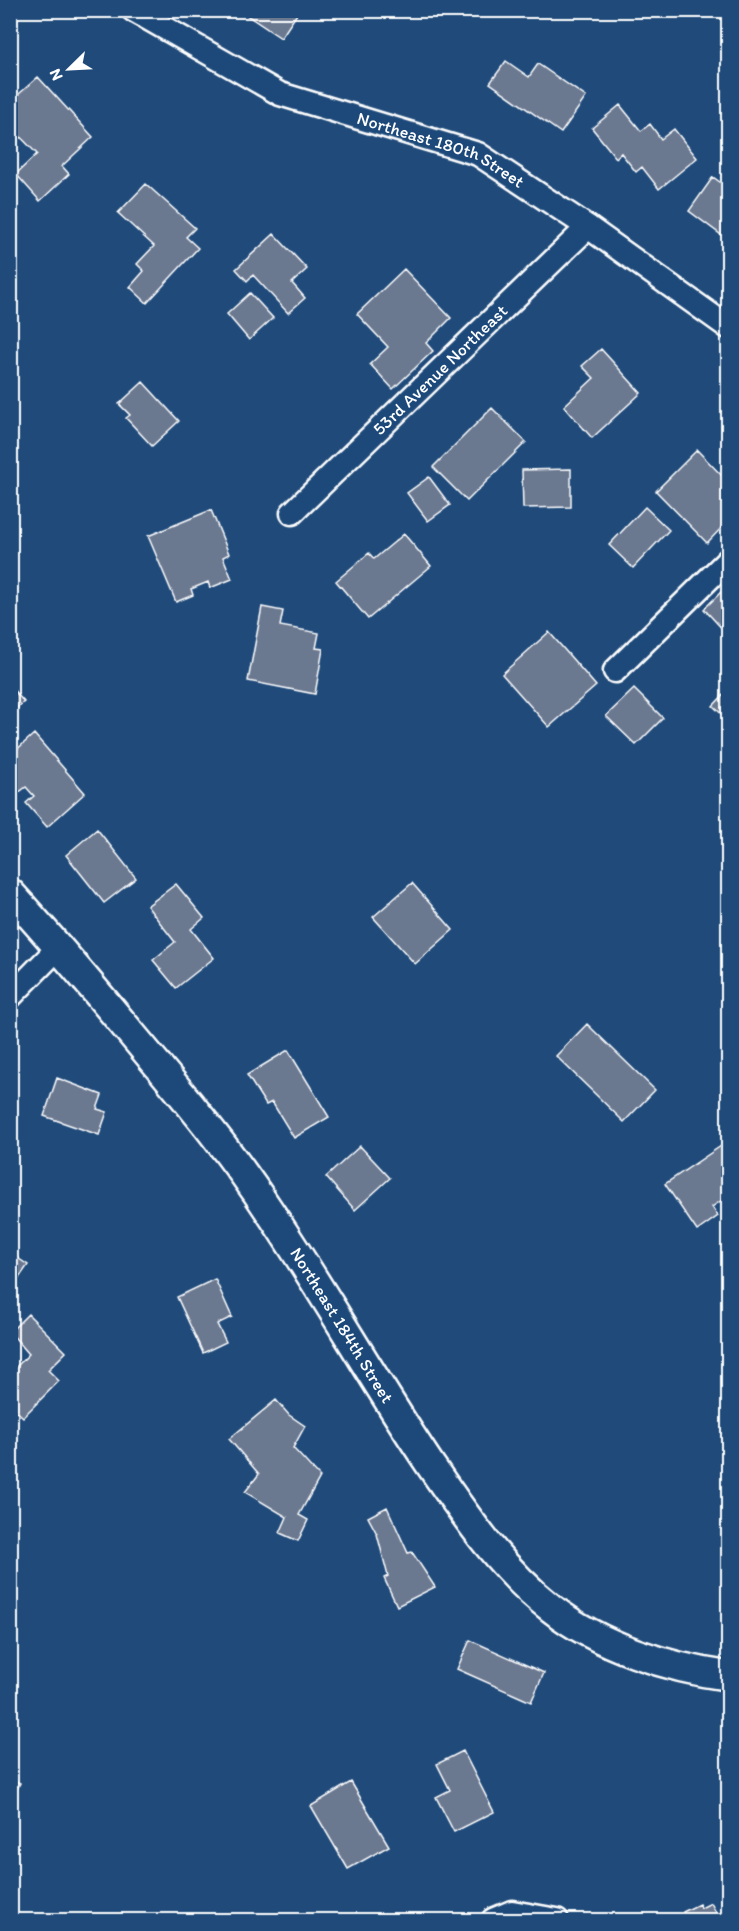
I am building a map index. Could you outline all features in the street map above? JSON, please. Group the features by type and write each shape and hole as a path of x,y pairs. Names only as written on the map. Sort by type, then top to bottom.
{"street":[{"name":"Northeast 180th Street","path":"133,10 280,94 478,154 588,227 729,327"},
{"name":"53rd Avenue Northeast","path":"292,513 588,227"},
{"path":"615,671 729,560"},
{"name":"Northeast 184th Street","path":"10,893 59,947 224,1145 270,1212 436,1474 466,1518 510,1570 552,1609 613,1644 657,1660 729,1676"},
{"path":"10,997 59,947"},
{"path":"493,1920 512,1912 557,1920"}],"building":[{"path":"239,10 291,10 297,14 281,38"},
{"path":"506,61 529,77 538,64 586,97 561,133 490,83"},
{"path":"38,77 93,137 62,166 69,174 40,201 16,174 37,154 10,126 10,102"},
{"path":"620,105 641,131 650,124 661,139 674,129 697,158 659,189 642,167 636,172 621,153 616,158 592,128"},
{"path":"713,177 728,188 728,240 689,211"},
{"path":"146,184 195,228 186,237 198,248 147,303 130,287 144,271 137,264 154,246 118,213"},
{"path":"274,234 307,269 292,283 305,298 288,313 253,275 247,281 236,269"},
{"path":"404,269 451,318 426,343 433,351 393,389 370,364 388,347 357,314"},
{"path":"250,293 273,318 249,340 227,314"},
{"path":"601,349 641,393 592,438 564,406 594,378 582,366"},
{"path":"143,382 179,421 152,446 126,418 130,415 119,404"},
{"path":"492,408 526,442 467,501 433,467"},
{"path":"697,450 728,482 728,521 707,543 656,491"},
{"path":"571,469 571,507 523,508 522,470"},
{"path":"429,477 450,505 428,521 407,493"},
{"path":"645,507 669,530 633,568 609,545"},
{"path":"211,510 229,554 223,557 232,579 210,588 208,582 191,589 193,595 176,602 148,536"},
{"path":"404,534 431,566 368,619 336,581 369,553 374,559"},
{"path":"728,585 728,635 704,609"},
{"path":"262,607 283,611 280,626 319,633 316,648 323,649 315,694 248,681"},
{"path":"549,632 596,686 549,727 502,674"},
{"path":"10,686 24,702 10,714"},
{"path":"634,689 663,718 636,745 606,716"},
{"path":"728,690 728,720 713,706"},
{"path":"34,734 85,793 47,827 26,803 34,796 26,787 18,793 10,785 10,748 14,752"},
{"path":"97,829 136,878 104,903 66,855"},
{"path":"412,883 453,930 415,964 373,917"},
{"path":"176,884 204,918 191,929 214,958 176,988 153,960 175,942 147,906"},
{"path":"587,1024 655,1090 624,1122 556,1056"},
{"path":"288,1050 329,1117 294,1138 272,1102 266,1105 247,1075"},
{"path":"57,1078 102,1095 97,1109 107,1112 99,1135 44,1116"},
{"path":"724,1144 728,1150 728,1196 712,1207 718,1216 697,1231 665,1184"},
{"path":"360,1146 390,1178 355,1210 326,1177"},
{"path":"10,1253 28,1265 12,1288 10,1286"},
{"path":"215,1279 232,1317 217,1324 226,1342 203,1353 177,1297"},
{"path":"28,1314 66,1352 48,1370 59,1381 23,1417 10,1405 10,1373 29,1354 10,1332"},
{"path":"276,1400 289,1415 305,1426 293,1448 320,1477 299,1515 308,1520 298,1541 280,1533 287,1517 245,1492 259,1474 229,1439"},
{"path":"387,1507 408,1553 412,1552 435,1587 397,1606 384,1578 388,1576 377,1534 368,1517"},
{"path":"470,1640 544,1673 531,1702 457,1669"},
{"path":"463,1751 494,1812 454,1832 436,1797 450,1790 437,1764"},
{"path":"10,1778 20,1783 10,1803"},
{"path":"351,1782 389,1846 348,1869 311,1806"},
{"path":"711,1903 720,1920 685,1920 683,1912 699,1904 701,1908"}]}
